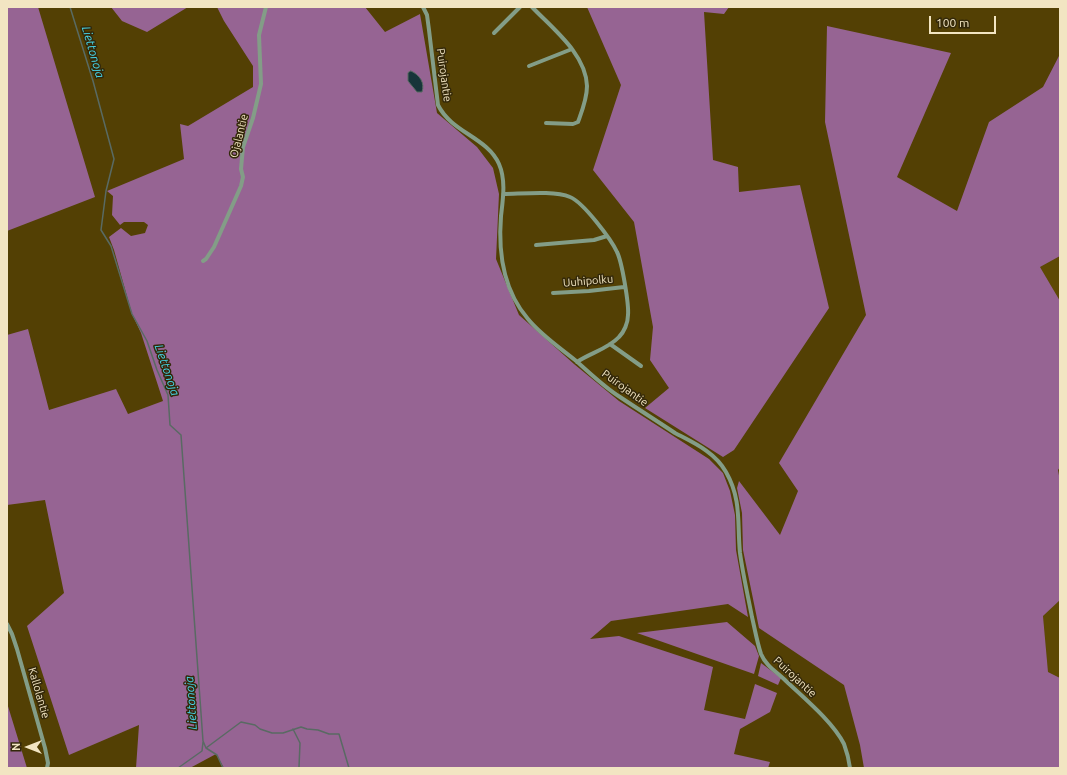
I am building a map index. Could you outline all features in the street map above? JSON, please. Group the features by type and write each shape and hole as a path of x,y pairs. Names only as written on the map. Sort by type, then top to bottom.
{"street":[{"name":"Ojalantie","path":"203,261 206,259 214,246 241,186 243,177 241,170 243,147 253,118 261,84 258,35 266,7"},
{"name":"Puirojantie","path":"423,7 427,15 430,30 438,105 441,112 451,124 476,140 494,157 499,165 502,176 503,194 500,246 502,267 513,296 519,307 542,333 618,396 713,456 726,471 734,490 739,514 740,551 745,583 761,654 767,664 811,705 837,732 844,745 850,768"},
{"path":"494,33 520,7"},
{"path":"532,7 572,49 582,65 586,76 586,95 578,122 574,124 546,123"},
{"path":"529,66 572,49"},
{"path":"503,194 557,194 570,197 584,208 607,236 619,257 628,307 626,324 618,338 577,362"},
{"path":"536,245 594,240 607,236"},
{"name":"Uuhipolku","path":"553,293 624,287"},
{"path":"610,344 641,366"},
{"name":"Kallolantie","path":"7,624 17,649 43,740 48,763 47,768"}],"shaded area":[{"path":"7,7 38,7 95,197 7,231"},
{"path":"111,7 188,7 147,32 122,21"},
{"path":"217,7 365,7 385,32 420,14 437,113 477,147 493,168 499,194 496,259 519,315 574,364 619,401 709,459 723,473 730,491 735,515 736,550 748,617 728,604 611,621 590,639 619,636 713,667 704,710 745,719 755,684 777,693 770,712 740,729 734,754 770,762 768,768 224,768 216,754 190,768 136,768 139,725 69,755 27,626 64,593 45,500 7,505 7,335 28,329 49,410 116,389 128,414 163,401 141,333 132,314 109,237 121,228 131,236 145,233 148,225 144,222 124,222 120,225 112,215 113,196 107,191 184,159 180,124 188,126 253,87 253,66 224,21"},
{"path":"587,7 729,7 724,14 704,12 713,160 738,167 739,192 800,185 829,308 734,450 723,457 645,408 669,388 650,360 653,327 634,222 593,170 621,85"},
{"path":"827,26 951,53 897,177 957,211 989,122 1043,87 1060,54 1060,256 1040,267 1060,301 1060,467 1058,470 1060,481 1060,600 1043,616 1048,672 1060,678 1060,768 864,768 860,745 844,685 759,628 743,550 742,513 737,488 739,481 780,535 798,491 779,463 866,315 825,122"},
{"path":"1060,256 1060,301 1040,267"},
{"path":"1060,600 1060,678 1048,672 1043,616"},
{"path":"727,622 755,646 759,656 754,674 637,633"},
{"path":"761,663 781,678 778,685 758,676"},
{"path":"7,703 27,768 7,768"}],"water":[{"path":"411,71 421,80 423,85 422,92 417,92 408,81 408,73"}],"waterway":[{"name":"Liettonoja","path":"70,7 93,81 114,159 106,191 101,230 111,246 132,314 147,341 168,395 170,425 181,435 203,741 206,748 217,755 223,768"},
{"path":"206,748 241,722 255,725 260,729 272,733 283,733 301,727 318,730 329,734 339,734 349,768"},
{"path":"293,729 300,743 299,767"},
{"path":"178,768 202,751 203,742"}]}
